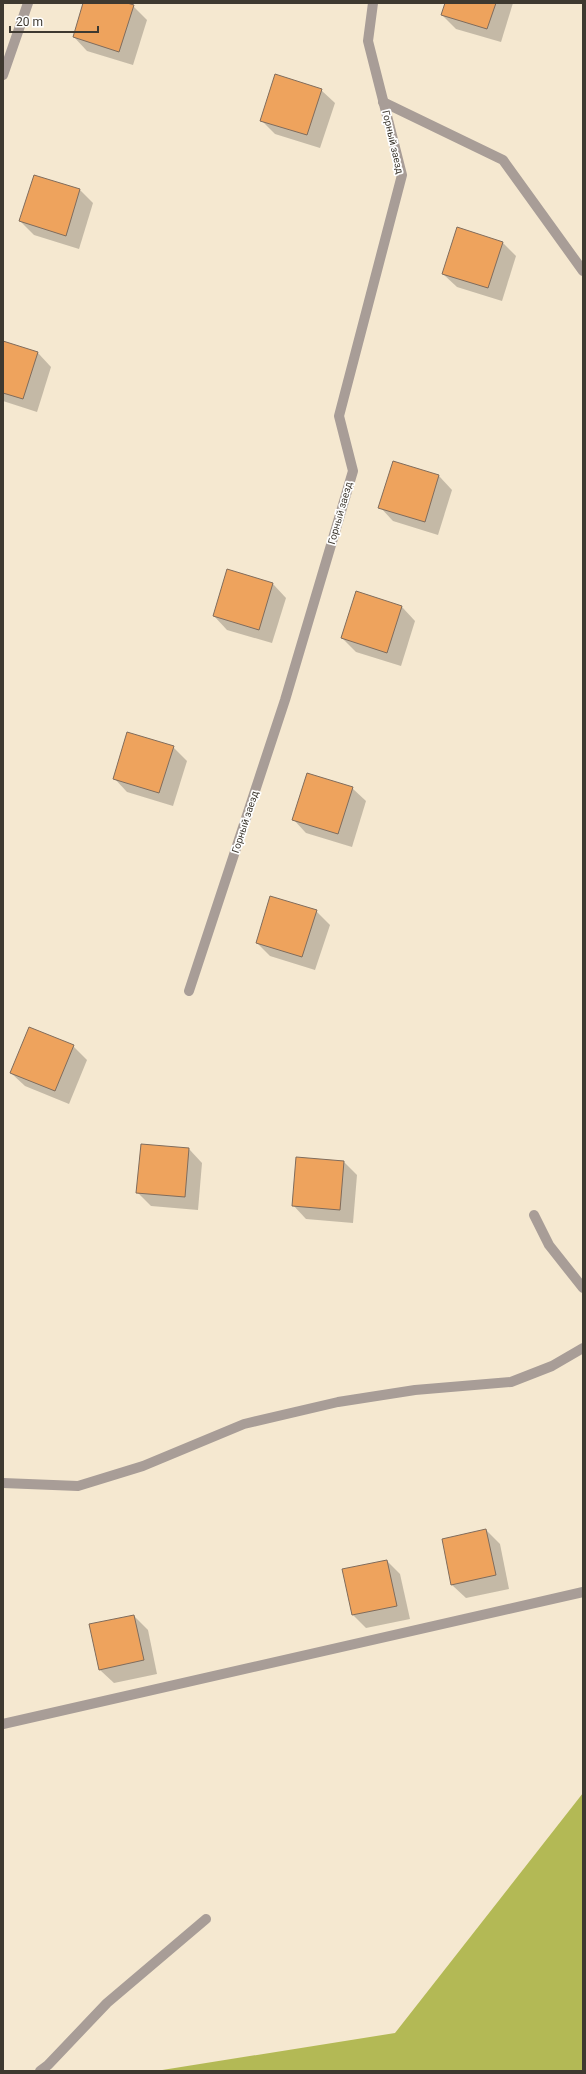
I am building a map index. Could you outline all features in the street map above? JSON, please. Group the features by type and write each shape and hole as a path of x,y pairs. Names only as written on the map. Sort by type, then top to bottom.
{"street":[{"path":"3,75 28,3"},
{"name":"Горный заезд","path":"189,991 285,700 353,471 338,416 402,175 368,41 372,3"},
{"path":"383,102 503,160 583,271"},
{"path":"534,1215 549,1244 583,1288"},
{"path":"3,1483 78,1486 143,1466 244,1424 338,1402 415,1390 511,1382 552,1366 583,1348"},
{"path":"3,1724 583,1592"},
{"path":"40,2071 48,2065 107,2004 206,1919"}],"green space":[{"path":"583,1793 583,2071 156,2071 395,2033"}],"building":[{"path":"83,3 127,3 134,5 119,52 73,37"},
{"path":"445,3 496,3 487,29 441,15"},
{"path":"275,74 322,89 307,135 260,121"},
{"path":"34,175 80,189 66,236 19,221"},
{"path":"457,227 503,242 488,288 442,274"},
{"path":"3,341 38,352 23,399 3,393"},
{"path":"393,461 439,475 425,522 378,508"},
{"path":"227,569 273,583 259,630 213,616"},
{"path":"356,591 402,606 387,653 341,638"},
{"path":"127,732 174,746 159,793 113,779"},
{"path":"307,773 353,787 338,834 292,820"},
{"path":"270,896 317,910 302,957 256,943"},
{"path":"29,1027 74,1045 55,1091 10,1073"},
{"path":"141,1144 189,1148 185,1197 136,1193"},
{"path":"296,1157 344,1161 340,1210 292,1206"},
{"path":"486,1529 496,1575 451,1585 442,1539"},
{"path":"387,1560 397,1606 352,1615 342,1569"},
{"path":"134,1615 144,1660 99,1670 89,1624"}]}
